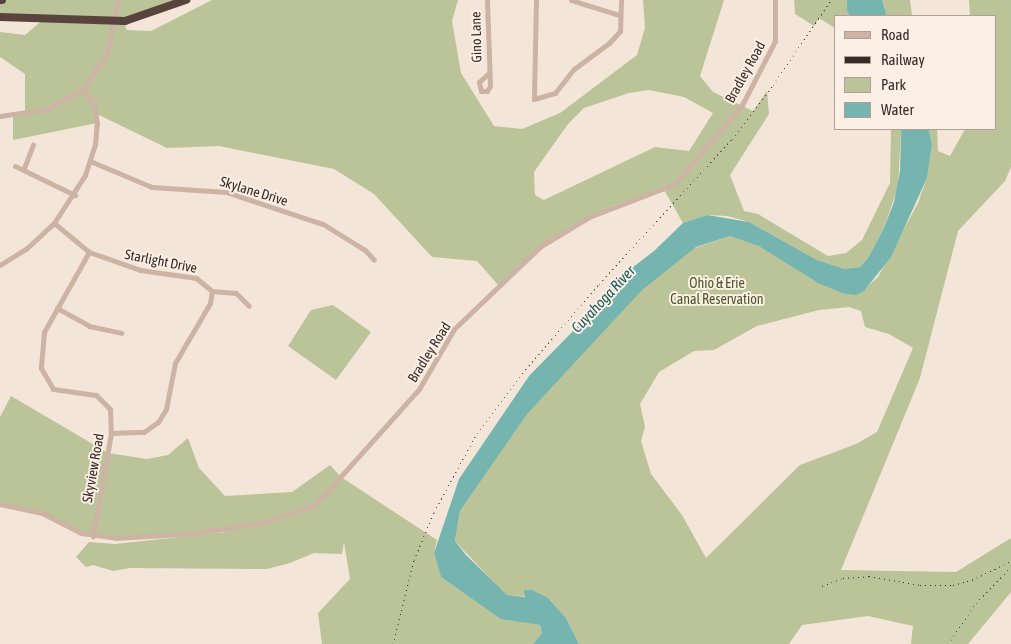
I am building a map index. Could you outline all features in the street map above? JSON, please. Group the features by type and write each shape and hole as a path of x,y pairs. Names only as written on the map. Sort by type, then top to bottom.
{"highway":[{"path":"0,17 115,20 136,18 186,0"}],"street":[{"path":"0,116 47,109 83,89 107,54 118,0"},
{"name":"Gino Lane","path":"487,0 488,74"},
{"path":"536,0 534,99 555,93 574,69 609,43 620,30 621,0"},
{"path":"571,0 619,15"},
{"name":"Bradley Road","path":"0,504 42,513 80,533 116,538 197,533 265,522 315,505 419,389 454,329 541,246 588,217 675,184 742,105 775,41 775,0"},
{"path":"0,264 26,249 54,224 75,195 90,162 97,123 94,105 83,89"},
{"path":"24,168 33,145"},
{"name":"Skylane Drive","path":"90,162 152,187 226,192 323,224 365,250 374,260"},
{"path":"16,166 24,168 75,195"},
{"name":"Starlight Drive","path":"54,224 89,252 140,270 196,278 212,292"},
{"name":"Skyview Road","path":"89,252 57,308 42,339 44,377 53,389 101,398 110,409 111,433 93,536"},
{"path":"111,433 144,432 158,422 166,409 175,363 210,303 212,292 236,293 250,306"},
{"path":"57,308 89,326 121,333"}],"green space":[{"path":"0,0 179,0 123,20 127,30 151,31 212,0 458,0 452,21 461,73 494,126 522,129 560,113 637,55 645,28 643,0 724,0 700,76 713,92 753,111 767,91 769,114 730,175 744,211 758,214 828,256 846,253 862,240 890,183 891,130 901,130 898,187 884,228 868,258 860,267 845,269 817,260 749,222 727,216 707,215 683,223 663,188 612,206 541,246 499,286 477,261 432,257 374,194 334,169 219,146 167,148 97,114 97,123 13,140 13,115 25,114 25,74 0,57 0,32 25,35 44,19 0,15","holes":["649,90 684,97 713,113 689,151 655,147 544,200 535,195 534,172 568,124 584,108 629,93"]},
{"path":"794,0 847,0 850,15 834,15 834,27 819,18 814,26 795,14"},
{"path":"882,0 910,0 912,15 887,15"},
{"name":"Ohio & Erie Canal Reservation","path":"969,0 1011,0 1011,167 1005,181 958,231 920,378 841,570 956,572 1011,538 1011,592 968,644 911,644 913,626 868,616 802,625 789,644 579,644 566,618 548,598 507,595 455,541 460,511 527,413 638,288 683,252 730,236 762,246 813,280 842,293 860,293 878,277 918,203 927,177 932,145 929,130 937,130 938,151 950,156 964,130 996,130 996,15 970,15","holes":["849,307 861,311 865,327 889,334 913,348 877,432 856,444 800,465 706,558 682,515 651,474 641,441 645,427 640,404 659,372 694,351 714,350 757,326 819,310"]},
{"path":"333,305 371,332 336,380 288,346 311,310"},
{"path":"11,396 108,453 147,459 168,455 188,438 199,468 225,496 292,492 330,465 341,477 437,540 434,553 441,577 501,618 540,625 542,633 533,644 322,644 318,613 350,579 344,542 342,554 314,553 290,563 267,569 130,568 113,571 93,565 86,567 76,557 89,542 115,544 226,532 222,529 116,538 93,536 48,516 0,504 0,417"}],"water":[{"path":"847,0 882,0 887,15 850,15 847,10"},
{"name":"Cuyahoga River","path":"901,130 929,130 932,145 927,178 891,257 864,291 856,295 842,293 818,283 759,246 730,236 696,247 642,290 527,414 460,511 455,541 466,555 507,595 525,597 524,590 532,590 548,598 566,618 579,644 533,644 542,633 540,625 501,619 441,577 434,553 459,479 529,376 577,327 610,285 654,251 683,223 707,215 749,222 817,260 845,269 860,267 868,258 884,228 894,202 900,171"}],"railway":[{"path":"393,644 414,560 434,512 477,433 519,377 599,284 732,139 773,85 831,0"},
{"path":"822,586 843,578 869,576 920,585 953,585 972,580 1011,561"},
{"path":"948,644 976,603 1011,567"}]}
